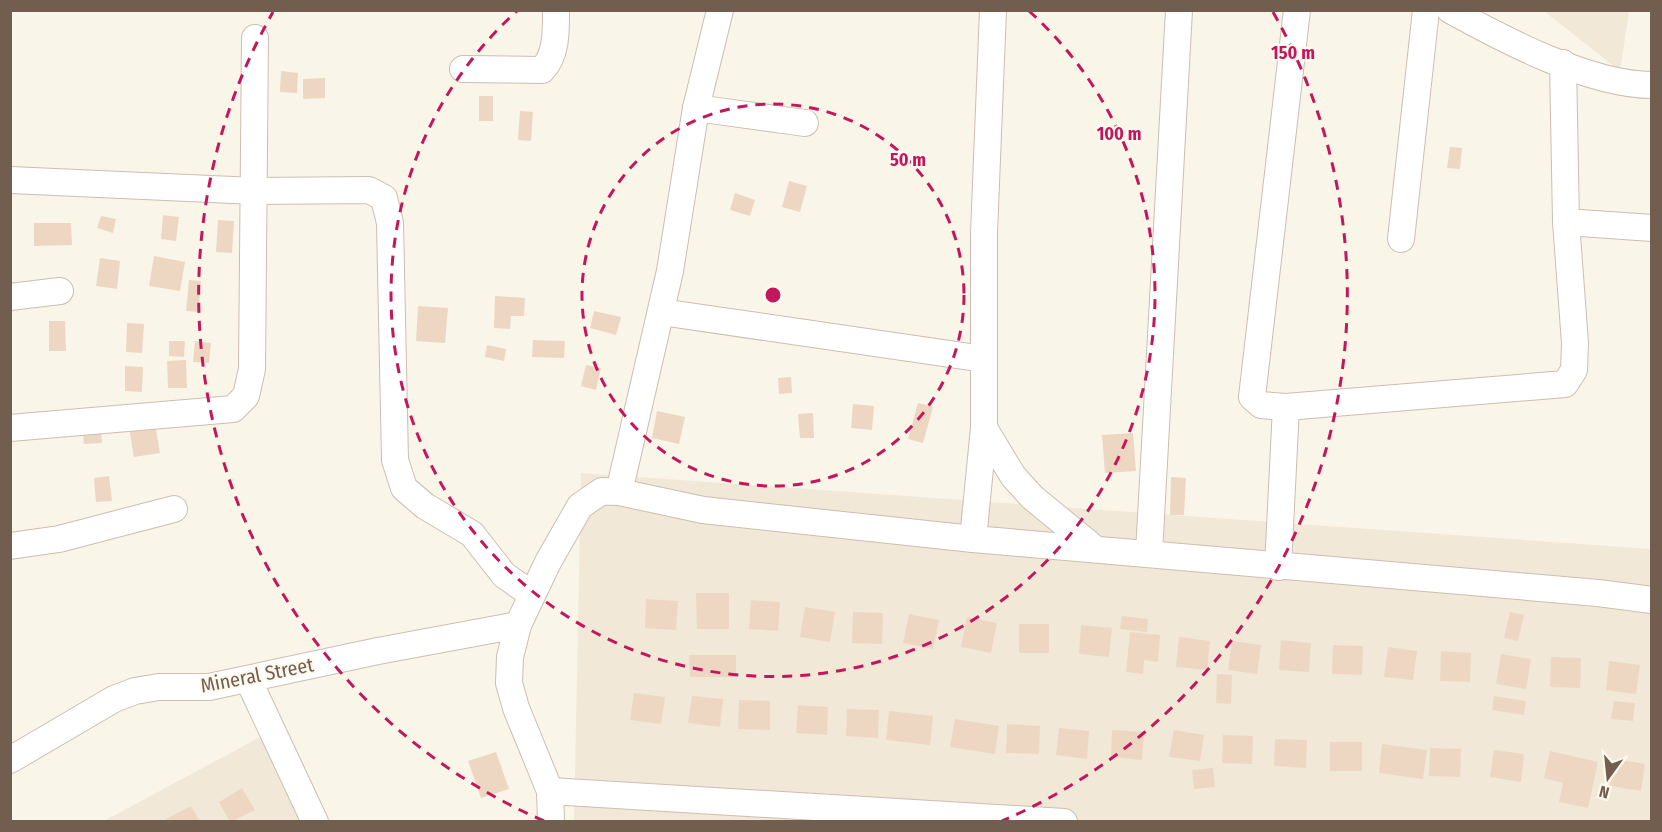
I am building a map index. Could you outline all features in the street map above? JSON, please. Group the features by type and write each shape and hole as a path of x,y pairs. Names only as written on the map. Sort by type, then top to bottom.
{"street":[{"path":"463,69 542,69 549,63 556,35 556,10"},
{"path":"619,492 670,271 696,108 720,10"},
{"path":"973,539 984,428 984,233 993,10"},
{"path":"1149,554 1179,10"},
{"path":"1297,10 1252,397 1261,405 1286,407 1565,384 1574,370 1575,343 1566,222 1563,63"},
{"path":"1401,240 1426,10"},
{"path":"1450,10 1514,46 1625,85 1652,85"},
{"path":"10,428 233,409 246,396 252,369 255,38"},
{"path":"696,108 804,123"},
{"path":"10,180 255,191 369,190 384,198 390,223 395,460 404,488 425,506 472,534 504,574 531,594"},
{"path":"1566,222 1652,228"},
{"path":"10,297 60,291"},
{"path":"661,312 984,359"},
{"path":"1278,567 1286,407"},
{"path":"984,428 1013,476 1032,497 1094,548"},
{"path":"551,822 550,790 516,708 509,683 510,657 518,625 531,594 580,506 602,491 619,492 703,510 973,539 1598,593 1652,600"},
{"path":"10,546 59,539 174,509"},
{"name":"Mineral Street","path":"10,760 114,699 135,691 159,687 209,687 378,651 518,625"},
{"path":"248,679 315,822"},
{"path":"550,790 1064,822"}],"shaded area":[{"path":"1544,11 1629,11 1620,71"},
{"path":"581,473 1651,549 1651,821 574,822"},
{"path":"277,728 322,822 102,822"}],"building":[{"path":"281,71 298,73 297,93 280,92"},
{"path":"325,78 325,98 303,99 303,79"},
{"path":"479,96 493,96 493,121 479,121"},
{"path":"520,111 533,112 531,141 518,140"},
{"path":"1450,147 1462,148 1460,169 1447,168"},
{"path":"789,181 807,186 800,212 782,207"},
{"path":"735,193 755,200 750,216 730,210"},
{"path":"163,215 179,217 176,241 161,239"},
{"path":"101,216 116,219 113,233 97,228"},
{"path":"218,220 234,221 232,253 216,252"},
{"path":"34,223 71,223 72,245 34,246"},
{"path":"154,256 185,262 180,291 149,286"},
{"path":"100,258 120,261 117,289 96,286"},
{"path":"189,280 201,281 198,312 186,311"},
{"path":"495,296 525,298 524,316 511,316 510,329 494,328"},
{"path":"418,306 448,308 445,343 416,341"},
{"path":"594,311 621,317 616,335 590,328"},
{"path":"49,321 65,321 66,351 49,351"},
{"path":"127,323 144,324 142,353 126,352"},
{"path":"533,340 565,341 564,358 532,357"},
{"path":"169,341 185,341 184,357 169,356"},
{"path":"195,341 211,343 209,363 193,362"},
{"path":"487,345 506,349 504,361 485,357"},
{"path":"186,360 187,388 168,388 167,361"},
{"path":"586,365 601,368 596,390 581,386"},
{"path":"125,366 143,367 142,392 125,391"},
{"path":"791,377 792,393 779,394 778,378"},
{"path":"918,403 933,407 923,443 908,439"},
{"path":"853,404 874,406 872,430 851,428"},
{"path":"657,411 685,417 679,444 652,438"},
{"path":"813,413 814,438 800,438 798,414"},
{"path":"100,417 102,443 84,444 82,419"},
{"path":"155,423 160,453 134,457 129,428"},
{"path":"1133,433 1136,471 1105,473 1102,435"},
{"path":"109,476 112,501 96,502 94,478"},
{"path":"1171,477 1186,478 1184,515 1170,515"},
{"path":"696,593 729,593 729,629 697,629"},
{"path":"646,599 678,601 676,630 645,628"},
{"path":"751,600 780,602 778,631 749,629"},
{"path":"805,607 835,612 830,642 800,637"},
{"path":"853,612 883,613 882,644 852,643"},
{"path":"1510,612 1524,615 1518,641 1504,638"},
{"path":"909,614 939,620 933,649 903,643"},
{"path":"1122,616 1148,619 1147,632 1120,629"},
{"path":"967,617 997,623 991,653 961,647"},
{"path":"1019,624 1049,624 1049,653 1019,653"},
{"path":"1081,625 1112,628 1109,657 1079,654"},
{"path":"1130,632 1160,635 1158,662 1144,660 1143,674 1126,672"},
{"path":"1179,637 1210,641 1207,670 1176,667"},
{"path":"1281,640 1311,643 1309,672 1279,670"},
{"path":"1232,641 1261,645 1257,674 1228,670"},
{"path":"1333,645 1363,646 1362,675 1332,674"},
{"path":"1388,647 1417,651 1413,680 1384,677"},
{"path":"1441,651 1471,653 1470,682 1440,681"},
{"path":"1501,654 1531,659 1526,689 1496,684"},
{"path":"689,655 736,655 736,677 690,677"},
{"path":"1551,657 1581,658 1580,688 1550,687"},
{"path":"1609,661 1640,665 1636,694 1606,690"},
{"path":"1217,674 1232,675 1231,704 1216,703"},
{"path":"634,693 665,697 661,724 630,720"},
{"path":"692,696 723,699 720,727 688,723"},
{"path":"1494,696 1526,701 1524,715 1492,710"},
{"path":"739,700 770,701 770,730 738,729"},
{"path":"1614,701 1635,703 1633,721 1611,719"},
{"path":"798,705 828,707 827,735 796,733"},
{"path":"847,709 879,710 878,738 846,736"},
{"path":"889,711 933,716 930,745 886,740"},
{"path":"955,719 999,726 995,754 950,747"},
{"path":"1007,724 1040,726 1039,754 1006,753"},
{"path":"1059,728 1089,731 1087,759 1056,755"},
{"path":"1112,730 1144,732 1142,760 1111,757"},
{"path":"1174,730 1204,735 1200,761 1169,757"},
{"path":"1223,735 1253,736 1252,764 1222,763"},
{"path":"1275,739 1307,740 1306,768 1274,766"},
{"path":"1330,742 1362,742 1362,771 1330,771"},
{"path":"1382,744 1427,750 1423,779 1379,773"},
{"path":"1430,748 1461,749 1460,777 1429,776"},
{"path":"1494,750 1524,754 1521,782 1490,777"},
{"path":"1550,751 1598,762 1588,808 1559,802 1563,783 1544,778"},
{"path":"496,752 509,789 481,798 468,761"},
{"path":"1615,759 1645,764 1641,791 1610,786"},
{"path":"1213,768 1215,787 1194,789 1192,770"},
{"path":"242,788 255,810 230,822 219,802"},
{"path":"191,806 200,822 168,822 166,819"}]}
